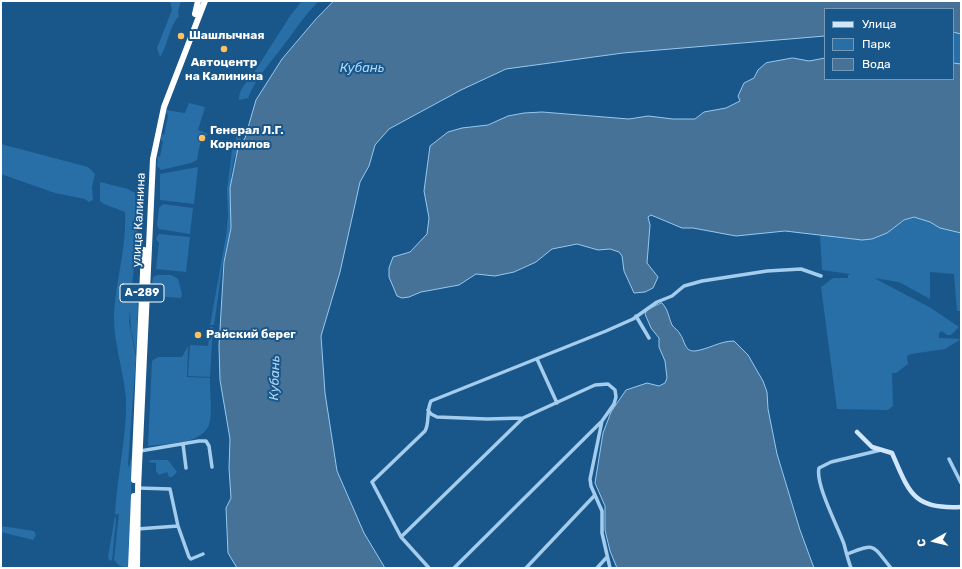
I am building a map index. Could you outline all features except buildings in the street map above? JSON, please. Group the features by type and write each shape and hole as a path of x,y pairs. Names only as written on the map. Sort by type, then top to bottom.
{"highway":[{"name":"улица Калинина","path":"131,568 144,229 149,158 160,106 198,7 198,1"},
{"name":"улица Калинина","path":"137,568 138,488 153,159 158,130 168,93 205,1"}],"street":[{"path":"429,568 401,537 372,482 425,431 431,401 606,331 636,316 657,302 672,296 684,286 702,281 767,271 801,269 821,276"},
{"path":"636,316 648,338"},
{"path":"537,359 557,403"},
{"path":"401,537 523,418 594,385 608,384 615,390 616,397 614,404 602,421 454,568"},
{"path":"428,410 431,414 437,417 523,418"},
{"path":"602,421 590,479 602,511 602,533 610,568"},
{"path":"857,432 872,447 892,453 904,480 915,498 922,503 932,506 949,508 961,507"},
{"path":"140,451 199,441 208,443 212,467"},
{"path":"183,444 186,468"},
{"path":"851,568 822,490 818,473 819,468 831,462 881,450"},
{"path":"949,458 961,483"},
{"path":"138,488 170,489 178,526 189,557 191,559 203,554"},
{"path":"526,568 595,495"},
{"path":"137,529 178,526"},
{"path":"847,554 868,546 875,548 891,568"},
{"path":"597,568 607,557"}],"green space":[{"path":"170,1 181,1 178,11 179,16 173,25 160,57 157,48 172,10"},
{"path":"302,1 319,1 265,69 255,83 248,98 239,100 243,86 250,79 290,16"},
{"path":"954,31 961,31 961,64 954,63"},
{"path":"189,103 205,107 198,130 208,134 200,144 197,160 191,163 161,170 157,166 158,156 160,157 163,141 161,140 162,134 164,135 168,116 166,110 185,113"},
{"path":"238,128 242,144 234,158 231,177 231,228 223,262 214,325 210,325 226,236 228,216 227,190 232,150 236,139 236,130"},
{"path":"1,144 88,167 95,174 92,187 93,200 89,202 85,199 55,193 1,174"},
{"path":"198,167 194,204 160,200 160,174"},
{"path":"100,182 128,189 135,193 138,228 130,306 134,287 138,307 136,352 131,330 130,310 129,322 136,357 128,464 129,468 132,454 130,554 128,568 120,566 114,560 119,513 117,515 115,514 125,428 126,399 114,328 114,318 116,291 123,252 125,212 100,201"},
{"path":"163,204 193,208 190,234 159,229 157,225 159,208"},
{"path":"914,217 961,233 961,311 957,311 954,274 930,272 930,299 899,282 874,278 931,308 959,327 951,335 947,335 942,331 939,333 939,338 961,339 945,349 911,354 907,356 908,364 896,373 892,373 893,406 888,410 837,409 821,287 833,278 848,278 848,275 850,274 822,270 820,235 849,239 863,239 877,235"},
{"path":"159,234 190,237 186,272 156,269 159,243 156,239"},
{"path":"158,275 171,275 178,279 182,294 181,298 155,296 153,292 157,286 152,284 153,277"},
{"path":"210,327 213,327 210,377 188,376 190,345 208,346"},
{"path":"188,346 187,377 210,378 211,416 207,429 194,439 148,446 152,361 158,357 182,357"},
{"path":"151,460 168,460 177,472 172,477 169,477 167,472 159,475 156,471 156,463 148,462"},
{"path":"115,516 116,519 112,560 110,561 108,557"},
{"path":"1,526 34,531 36,535 33,540 1,532"}],"water":[{"name":"Кубань","path":"334,1 961,1 961,34 954,32 954,8 824,8 824,36 623,53 506,69 461,90 389,129 375,145 369,166 360,182 340,272 321,336 325,393 337,471 364,533 385,568 237,568 228,553 226,508 231,498 229,468 230,439 220,380 219,346 224,262 231,228 230,188 238,148 245,138 256,100 282,59 316,19"},
{"path":"793,58 809,61 824,58 824,80 954,80 954,63 961,64 961,233 940,228 930,222 914,217 904,220 887,233 872,239 862,240 785,231 736,236 693,228 682,228 651,215 648,217 650,225 647,263 658,277 653,288 645,292 634,293 624,271 622,256 619,252 610,249 598,250 577,244 552,249 536,262 514,272 495,276 476,274 459,285 421,292 409,297 402,298 397,296 389,277 389,268 393,257 410,252 427,234 429,218 424,191 430,146 448,132 462,128 488,125 508,116 542,112 629,119 648,116 673,119 695,119 704,112 726,108 740,101 738,96 744,83 754,78 758,70 766,63"},
{"path":"662,303 667,311 672,325 682,336 685,345 689,350 695,351 705,349 724,342 734,341 748,355 763,381 767,392 768,409 777,454 800,530 814,568 617,568 610,551 605,530 605,506 595,483 603,433 611,412 626,390 647,383 659,386 665,383 667,378 665,361 659,347 659,338 651,328 645,314 647,310"}],"place":[{"name":"Шашлычная","path":"181,36"},
{"name":"Автоцентр на Калинина","path":"224,49"},
{"name":"Генерал Л.Г. Корнилов","path":"202,138"},
{"name":"Райский берег","path":"198,335"}]}
